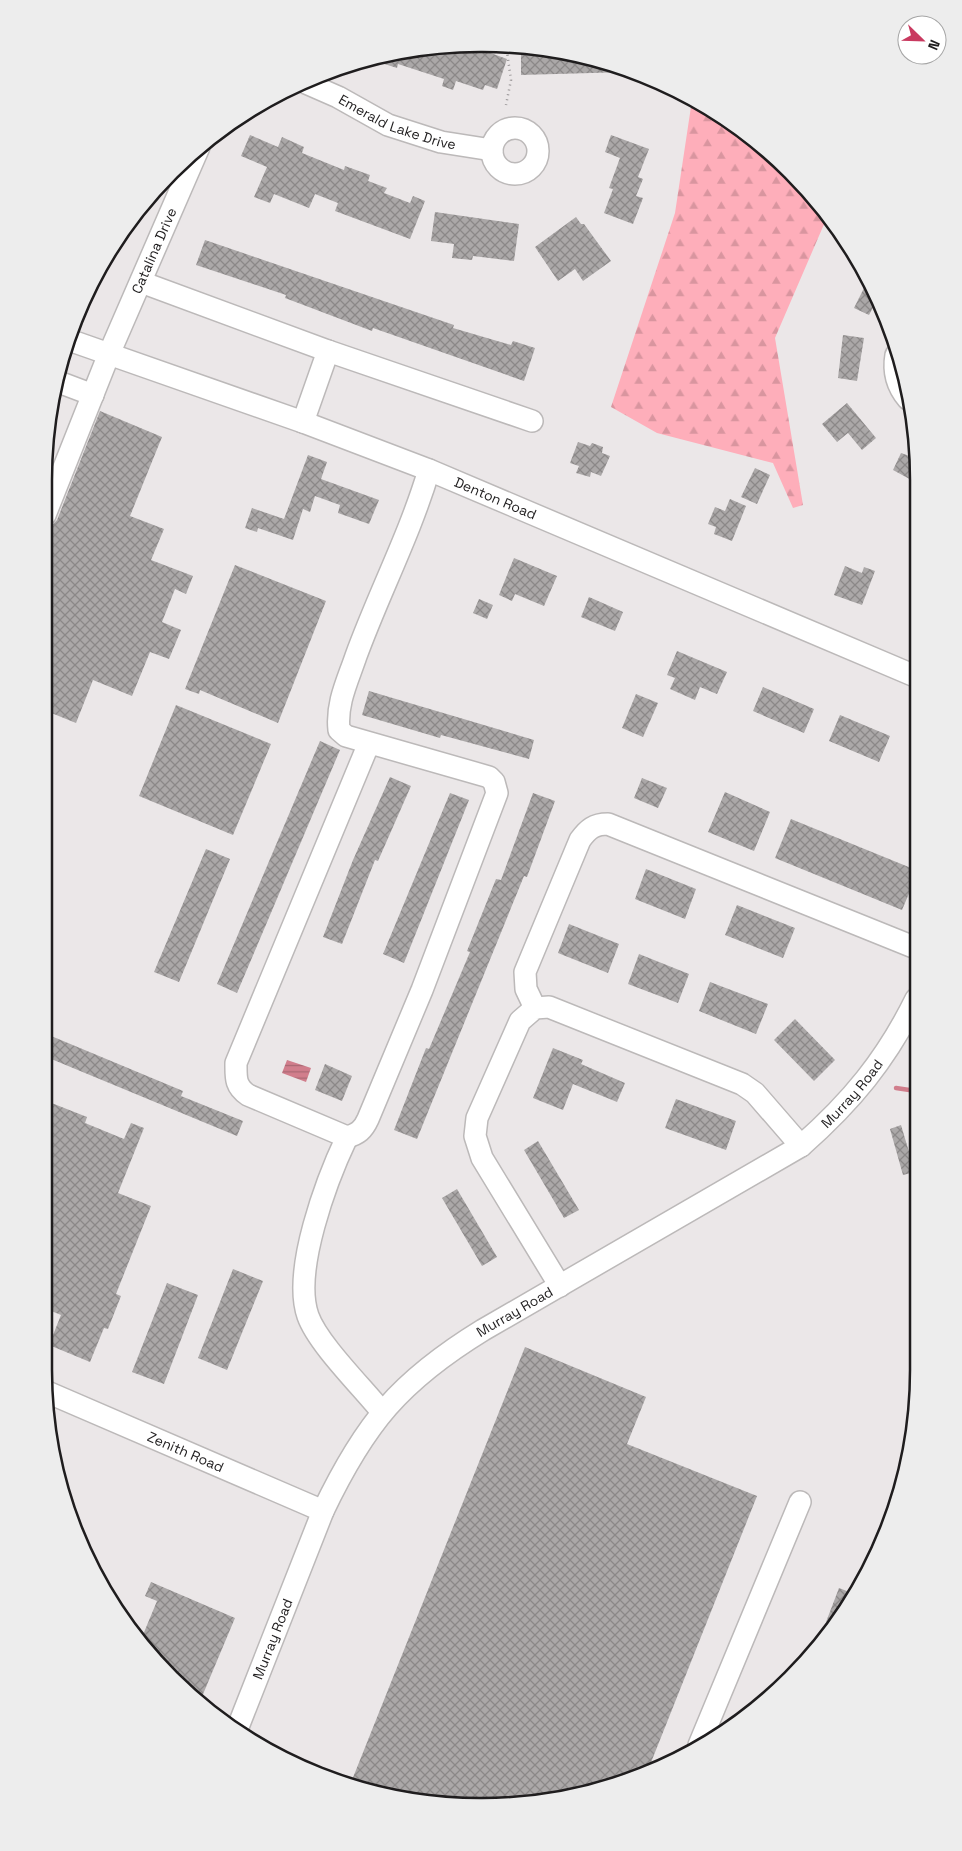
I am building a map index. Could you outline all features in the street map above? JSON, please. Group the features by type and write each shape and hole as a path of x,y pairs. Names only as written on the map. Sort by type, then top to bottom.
{"street":[{"name":"Emerald Lake Drive","path":"314,86 338,97 388,125 440,142 492,150"},
{"name":"Catalina Drive","path":"52,491 109,354 193,163"},
{"path":"142,282 328,351 532,421"},
{"name":"Denton Road","path":"75,342 303,422 429,470 910,674"},
{"path":"303,422 328,351"},
{"path":"64,384 93,395"},
{"path":"369,744 236,1063 235,1081 239,1089 248,1095 347,1137 357,1134 364,1127 368,1119 422,990 498,794 490,777 369,744 346,736 339,730 338,706 364,635 421,496 429,470"},
{"path":"535,1008 526,989 526,972 580,840 585,833 598,824 608,824 910,946"},
{"path":"560,1286 482,1158 475,1136 478,1118 520,1021 535,1008 549,1007 742,1084 755,1093 801,1146"},
{"name":"Murray Road","path":"239,1723 323,1511 354,1450 382,1412 406,1385 452,1349 801,1146 828,1122 873,1073 910,1012"},
{"path":"347,1137 332,1169 313,1233 303,1293 308,1317 329,1349 382,1412"},
{"name":"Zenith Road","path":"53,1394 323,1511"},
{"path":"701,1737 800,1502"}],"path":[{"path":"506,106 511,80 507,53"}],"green space":[{"path":"691,108 742,141 764,159 803,198 824,224 775,338 803,505 793,508 773,463 657,433 611,407 675,213"}],"shaded area":[{"path":"287,1060 311,1068 306,1082 282,1073"}],"building":[{"path":"488,52 507,59 497,89 485,85 483,90 456,81 453,90 442,86 444,79 398,64 397,68 384,64 453,53"},
{"path":"521,54 565,61 610,72 521,75"},
{"path":"250,135 278,147 282,137 304,147 302,153 344,170 345,166 370,175 368,181 387,188 384,193 410,203 413,196 425,201 410,239 335,211 338,203 315,194 309,208 274,194 270,203 254,197 267,167 241,156"},
{"path":"611,135 649,149 638,177 643,179 636,196 643,198 633,224 604,213 613,189 609,188 620,158 605,152"},
{"path":"435,212 519,224 514,261 473,256 472,260 452,258 454,244 431,241"},
{"path":"576,217 581,224 584,224 611,261 583,281 575,269 558,281 535,247"},
{"path":"205,240 454,325 453,328 511,345 513,341 535,348 524,381 373,328 372,331 285,298 286,295 196,265"},
{"path":"864,289 873,308 869,315 854,308"},
{"path":"843,335 864,338 857,381 838,378"},
{"path":"847,403 876,438 862,450 848,433 837,442 822,424"},
{"path":"100,411 162,437 130,516 164,529 151,560 193,576 186,594 175,589 162,622 181,630 169,659 150,652 132,696 93,680 76,723 52,713 52,525 57,520"},
{"path":"578,442 590,446 592,443 603,447 602,453 610,456 601,476 591,472 590,477 576,473 579,466 570,463"},
{"path":"901,453 909,456 910,479 893,470"},
{"path":"308,455 327,462 321,479 379,500 369,524 338,513 340,505 315,496 310,512 303,509 293,540 258,528 257,532 245,528 252,508 284,519"},
{"path":"755,468 770,475 757,504 741,497"},
{"path":"730,499 746,506 732,541 714,534 716,527 708,524 715,507 725,511"},
{"path":"514,558 557,576 544,606 515,594 512,601 499,595"},
{"path":"235,565 326,601 278,723 200,690 199,694 185,689"},
{"path":"845,566 862,573 864,567 875,571 862,605 834,595"},
{"path":"589,597 623,612 615,631 581,617"},
{"path":"479,599 493,605 487,619 473,613"},
{"path":"677,651 727,672 717,694 700,687 695,700 670,689 675,678 667,675"},
{"path":"763,687 814,709 804,733 753,711"},
{"path":"369,691 534,740 529,759 441,735 440,738 362,715"},
{"path":"636,694 658,703 643,737 622,728"},
{"path":"176,705 271,744 233,835 139,796"},
{"path":"840,715 890,736 879,762 829,741"},
{"path":"320,741 340,750 237,993 217,984"},
{"path":"390,777 411,786 378,861 375,860 342,944 323,937 353,860"},
{"path":"642,778 667,788 658,808 634,798"},
{"path":"725,792 770,812 754,851 708,832"},
{"path":"450,793 469,800 404,963 383,954"},
{"path":"533,793 555,801 527,877 524,876 417,1139 394,1130 426,1048 429,1049 470,952 467,951 496,879 501,880"},
{"path":"791,819 910,868 910,891 902,910 775,858"},
{"path":"206,849 230,859 179,982 154,972"},
{"path":"646,869 696,889 685,919 635,899"},
{"path":"737,905 795,928 783,958 725,935"},
{"path":"569,924 619,944 608,973 558,953"},
{"path":"639,954 689,974 678,1003 628,984"},
{"path":"710,982 768,1004 756,1034 699,1011"},
{"path":"795,1019 835,1060 814,1081 774,1040"},
{"path":"52,1036 183,1091 181,1096 243,1121 237,1136 52,1059"},
{"path":"553,1048 583,1060 581,1064 625,1083 617,1102 573,1084 563,1110 533,1098"},
{"path":"325,1064 352,1076 342,1101 315,1090"},
{"path":"676,1099 736,1121 726,1150 665,1128"},
{"path":"52,1103 87,1117 85,1123 124,1139 131,1123 144,1128 118,1193 151,1206 116,1294 121,1296 108,1329 104,1328 90,1362 52,1346 52,1338 61,1315 52,1311"},
{"path":"901,1125 910,1155 910,1173 903,1175 890,1129"},
{"path":"538,1141 579,1210 564,1218 524,1150"},
{"path":"457,1189 497,1257 482,1266 442,1198"},
{"path":"233,1269 263,1281 227,1370 198,1358"},
{"path":"167,1283 198,1295 164,1384 132,1372"},
{"path":"525,1347 646,1397 627,1444 757,1496 651,1763 592,1784 537,1795 509,1798 453,1798 425,1795 352,1779"},
{"path":"151,1582 235,1618 202,1696 178,1673 143,1634 157,1601 145,1596"},
{"path":"839,1588 847,1591 827,1622"}],"waterway":[{"path":"896,1088 910,1090"}]}
